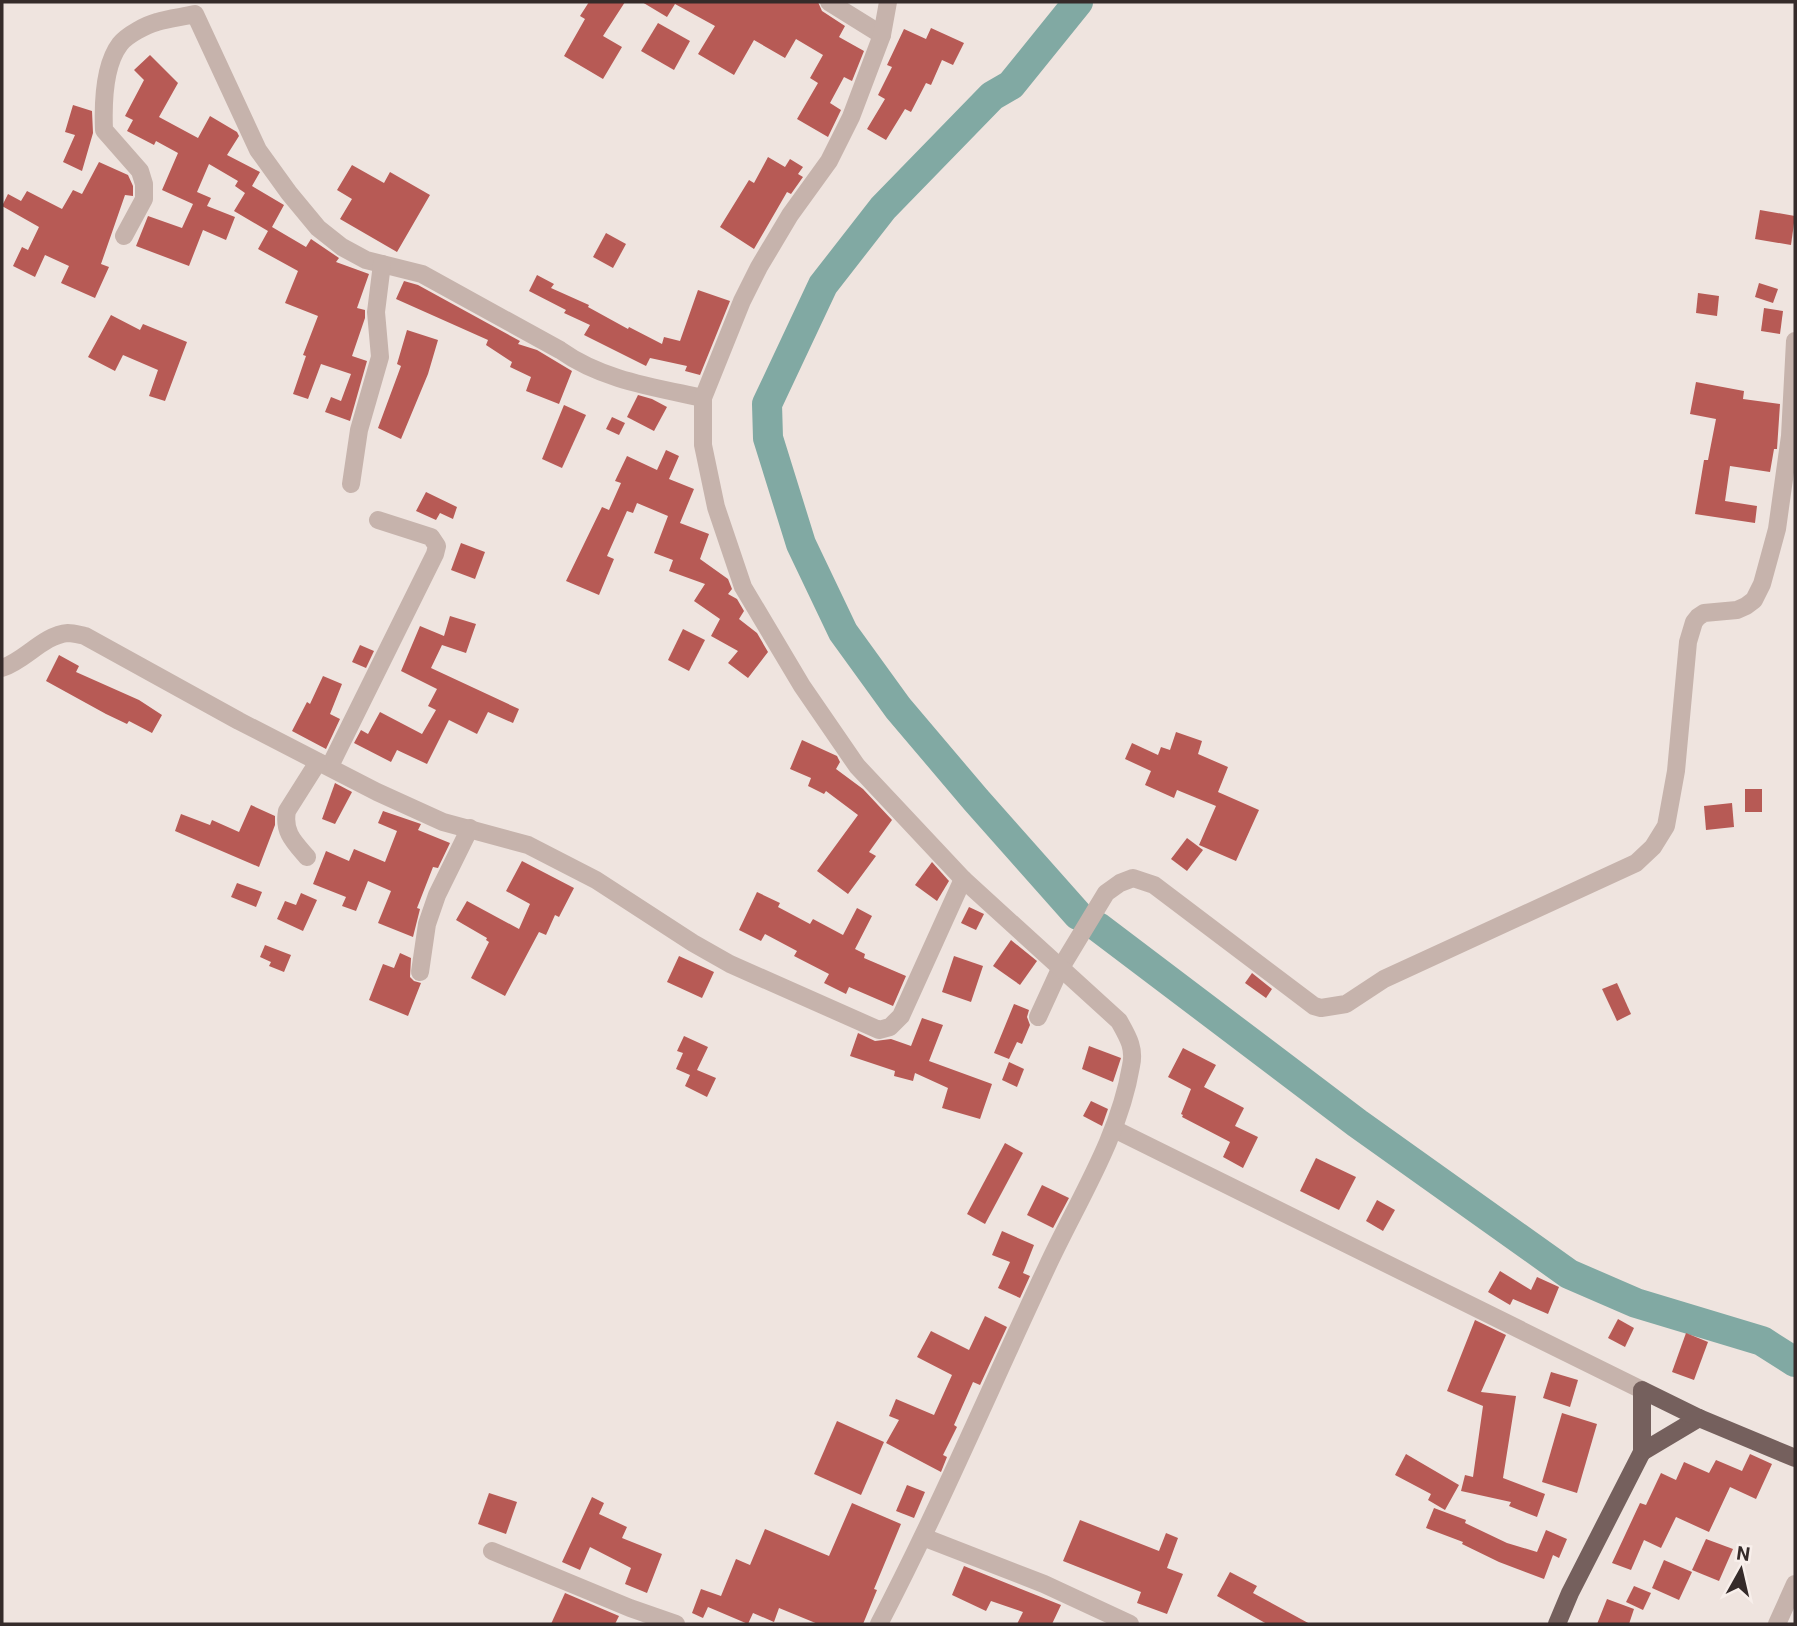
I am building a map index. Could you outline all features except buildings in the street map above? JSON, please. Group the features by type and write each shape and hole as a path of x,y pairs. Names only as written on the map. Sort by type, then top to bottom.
{"main road":[{"path":"1557,1624 1642,1452 1642,1390 1699,1418 1795,1458"},
{"path":"1642,1452 1699,1418"}],"street":[{"path":"829,2 882,35"},
{"path":"879,1624 923,1537 1048,1264 1114,1129 1132,1065 1133,1046 1119,1021 963,879 857,766 802,686 743,587 716,507 703,445 703,398 742,301 790,215 829,161 851,117 882,35 888,2"},
{"path":"124,236 145,192 141,171 104,130 103,95 113,59 120,43 138,31 193,8 258,150 318,228 342,247 366,260 422,274 589,368 632,382 703,398"},
{"path":"351,484 359,430 380,357 376,312 382,264"},
{"path":"1038,1017 1060,969 1107,893 1120,883 1133,878 1154,885 1314,1006 1331,1008 1346,1004 1384,979 1445,949 1636,863 1653,848 1666,826 1676,771 1688,642 1694,622 1704,613 1737,610 1746,606 1754,600 1762,584 1777,528 1790,436 1795,341"},
{"path":"307,856 288,834 285,819 287,811 324,764 437,546 431,537 378,520"},
{"path":"2,668 13,664 50,639 67,633 85,636 427,816 528,845 596,880 730,964 879,1030 890,1027 901,1016 963,879"},
{"path":"420,972 427,924 437,895 470,828"},
{"path":"1114,1129 1642,1390"},
{"path":"923,1537 1044,1584 1130,1624"},
{"path":"492,1551 676,1624"},
{"path":"1777,1624 1795,1584"}],"waterway":[{"path":"1078,2 1011,85 992,96 883,208 823,285 767,404 768,438 801,544 843,632 898,708 1078,915"},
{"path":"1098,927 1357,1123 1569,1274 1636,1303 1762,1341 1795,1362"}]}
